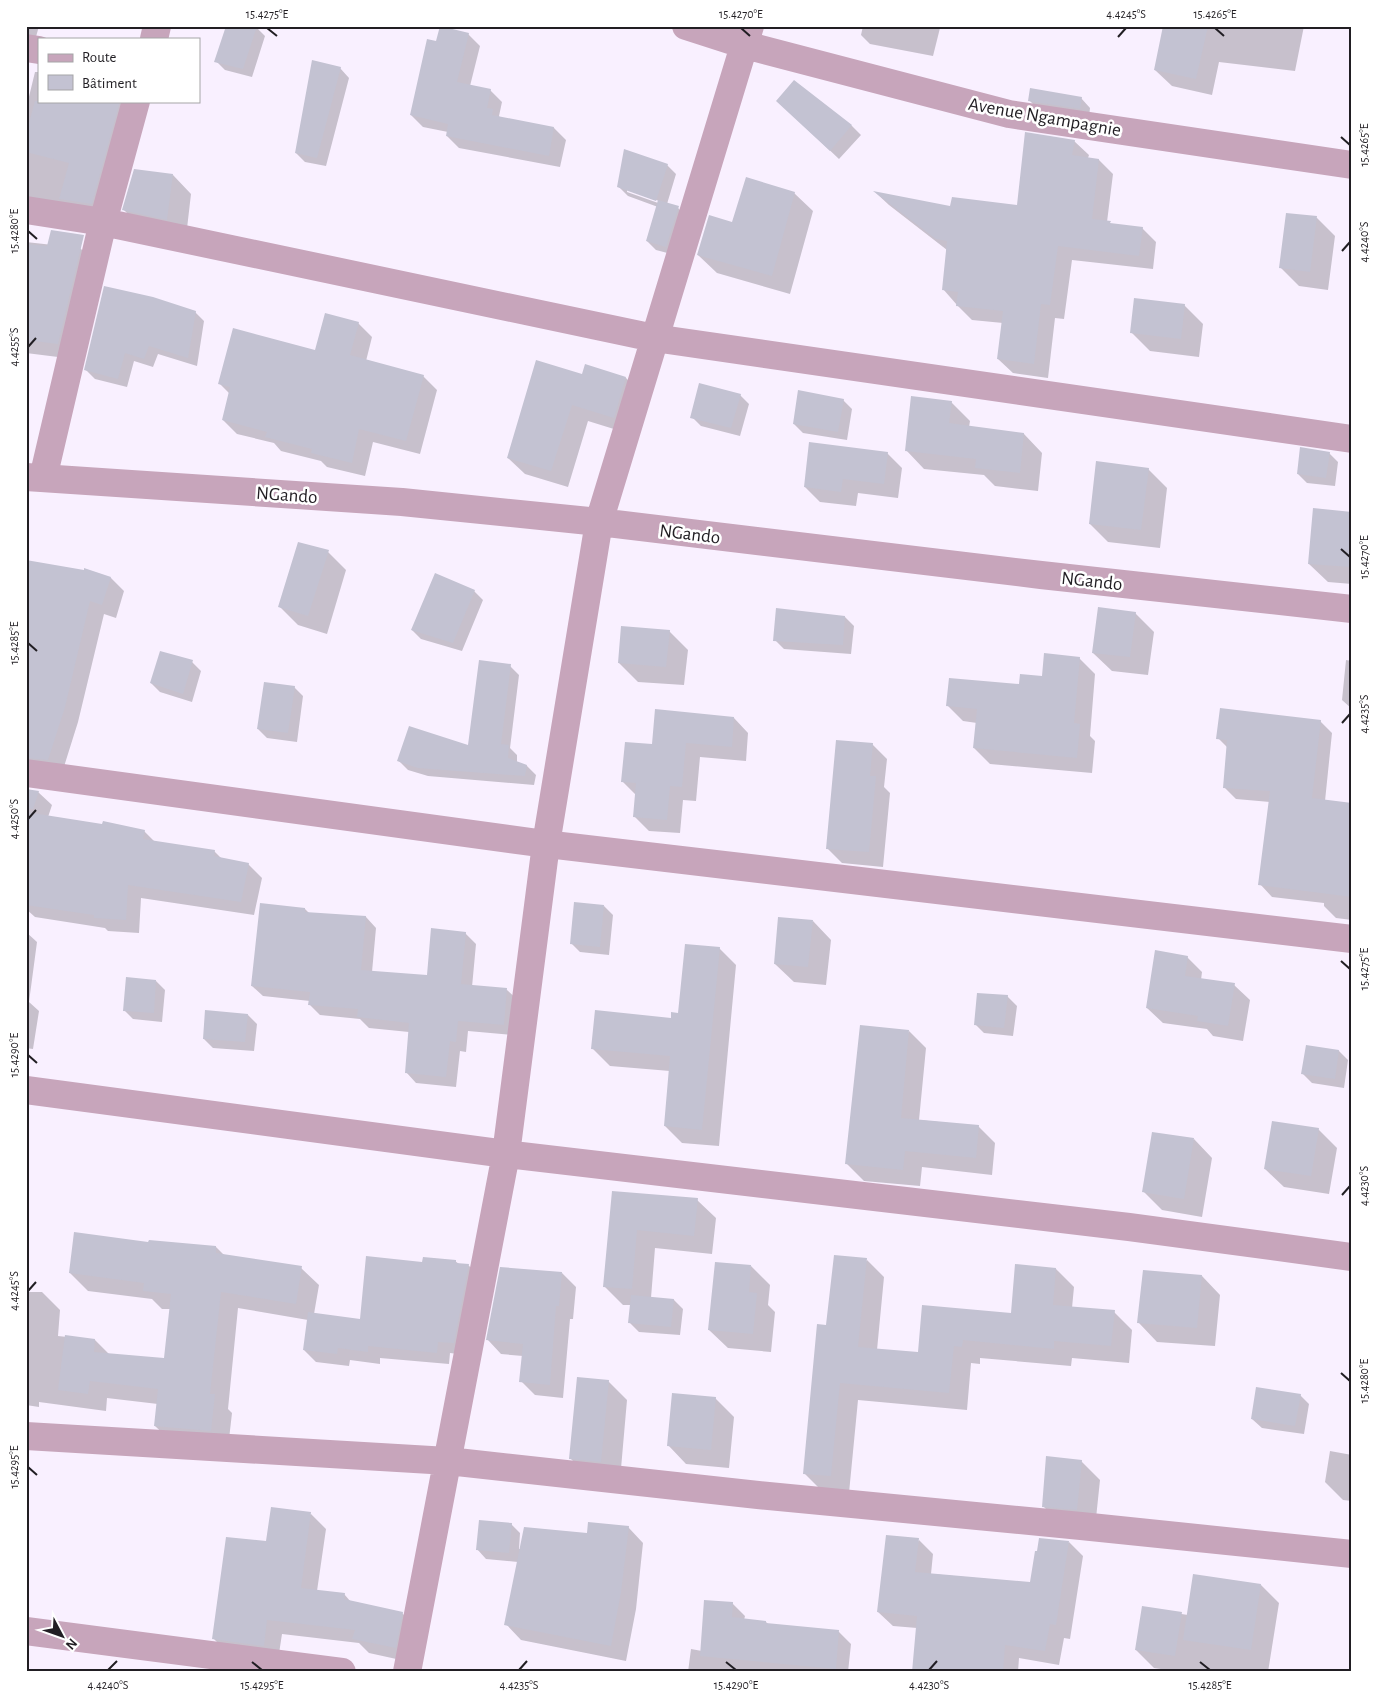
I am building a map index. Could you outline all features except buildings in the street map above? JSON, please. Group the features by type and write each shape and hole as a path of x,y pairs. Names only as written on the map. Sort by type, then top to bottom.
{"street":[{"path":"154,38 158,26"},
{"name":"Avenue Ngampagnie","path":"686,26 747,36 1009,114 1352,165"},
{"path":"407,1672 506,1154 546,844 599,522 747,36"},
{"path":"34,478 136,102"},
{"path":"26,210 103,222 654,338 1352,439"},
{"name":"NGando","path":"34,478 402,502 599,522 1352,609"},
{"path":"26,772 546,844 1352,939"},
{"path":"26,1090 506,1154 1129,1227 1352,1257"},
{"path":"26,1436 448,1461 758,1495 1352,1554"},
{"path":"26,1631 342,1672"}]}
